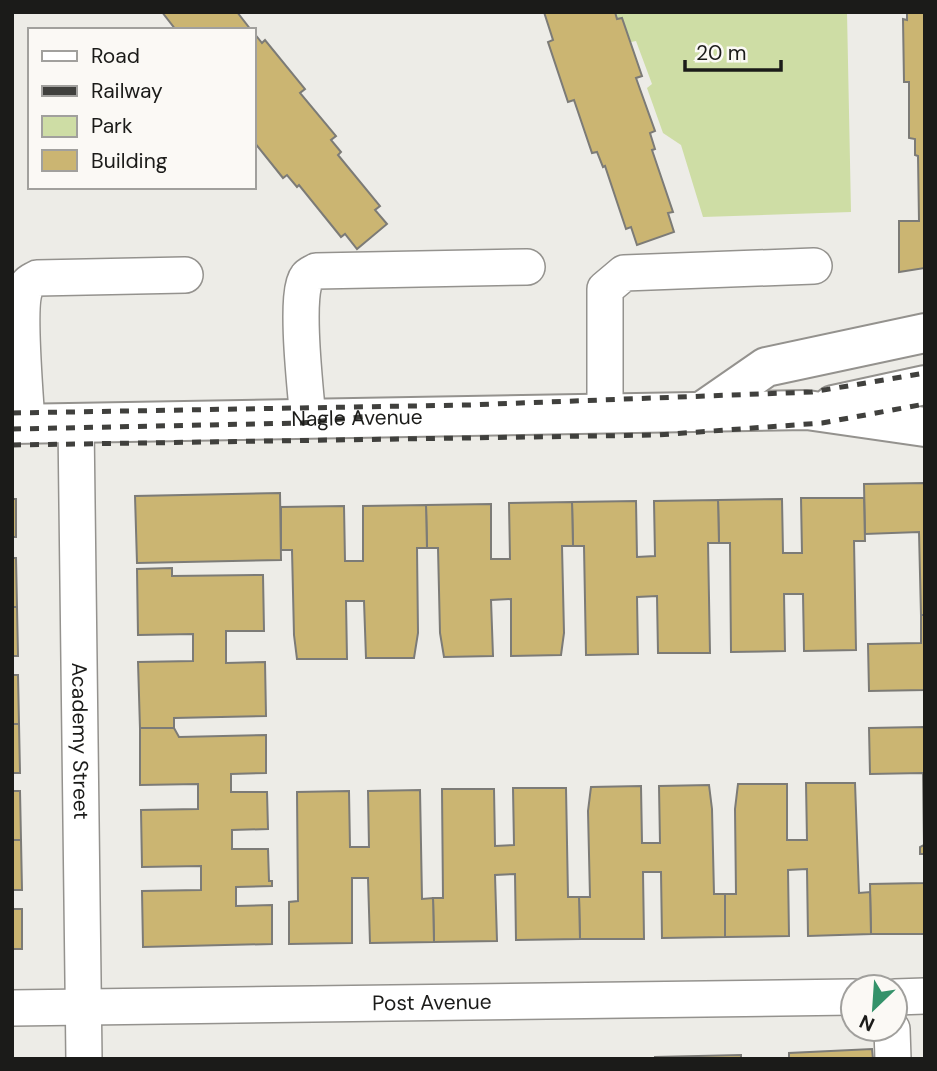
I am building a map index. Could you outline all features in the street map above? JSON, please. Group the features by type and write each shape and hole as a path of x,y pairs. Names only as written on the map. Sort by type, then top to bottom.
{"main road":[{"path":"701,412 766,367 925,333"},
{"name":"Nagle Avenue","path":"807,410 925,385"},
{"name":"Nagle Avenue","path":"20,424 807,410 925,427"}],"street":[{"path":"308,419 301,326 307,277 316,271 527,267"},
{"path":"606,414 605,289 624,273 814,267"},
{"path":"20,424 22,334 28,284 37,278 185,275"},
{"name":"Academy Street","path":"76,423 84,1059"},
{"name":"Post Avenue","path":"12,1008 839,997"}],"green space":[{"path":"615,12 847,12 851,212 703,217 681,145 663,133 647,88 652,84 636,41 631,42 622,18 617,19"}],"building":[{"path":"162,12 237,12 249,28 174,28"},
{"path":"544,12 615,12 617,19 622,18 642,76 636,78 655,131 650,133 655,149 652,150 673,212 668,213 674,232 637,245 631,227 626,229 605,166 603,167 597,152 592,153 574,100 568,102 548,42 553,40"},
{"path":"907,12 925,12 925,268 899,272 899,221 919,221 918,156 915,155 915,139 909,138 909,82 904,82 903,19 907,20"},
{"path":"256,36 262,43 265,40 305,89 300,93 336,136 331,140 341,152 338,155 380,206 375,210 387,224 357,249 345,234 341,237 299,185 297,187 287,175 283,178 256,144"},
{"path":"925,483 925,615 921,615 919,532 865,534 864,484"},
{"path":"280,493 281,560 137,563 135,496"},
{"path":"801,498 864,498 865,541 854,541 856,650 804,651 803,594 784,594 785,651 731,652 730,543 719,543 718,500 782,499 783,553 802,553"},
{"path":"12,499 16,499 16,537 12,537"},
{"path":"718,500 719,543 708,543 710,653 658,653 657,596 637,597 638,654 586,655 584,546 573,546 572,502 636,501 637,557 655,556 654,501"},
{"path":"572,502 573,546 562,546 564,633 561,655 511,656 511,599 491,600 493,656 444,657 440,633 438,548 427,548 426,505 491,504 491,559 510,559 509,503"},
{"path":"426,505 427,548 417,548 418,633 414,658 366,658 364,601 346,601 347,659 297,659 292,550 281,550 281,507 344,506 345,561 363,561 363,506"},
{"path":"12,558 16,558 17,607 12,607"},
{"path":"172,568 172,576 263,575 264,631 226,631 226,663 265,662 266,716 174,718 174,728 140,728 138,662 193,661 193,634 138,635 137,569"},
{"path":"12,607 17,607 18,656 12,656"},
{"path":"921,615 925,615 925,690 869,691 868,644 921,643"},
{"path":"12,675 18,675 19,724 12,724"},
{"path":"12,724 19,724 20,773 12,773"},
{"path":"925,727 925,883 924,854 920,854 920,847 924,845 923,773 870,774 869,728"},
{"path":"140,728 174,728 179,737 266,735 266,773 231,774 231,792 267,792 268,829 232,830 232,849 268,849 269,881 272,881 272,886 236,887 236,906 272,905 272,944 143,947 142,891 201,890 201,866 142,867 141,810 198,809 198,784 140,785"},
{"path":"806,783 855,783 859,893 870,892 871,934 808,936 807,869 788,870 789,936 725,937 725,894 736,894 735,809 738,784 787,784 787,840 807,840"},
{"path":"709,785 714,894 725,894 725,937 662,938 661,872 643,872 644,939 580,939 579,897 590,897 588,811 591,787 641,786 642,843 660,843 659,786"},
{"path":"513,788 566,788 568,897 579,897 580,939 516,940 515,874 495,875 497,941 434,942 433,898 443,898 442,789 494,789 495,846 514,845"},
{"path":"420,790 422,899 433,898 434,942 370,943 368,878 352,878 352,943 289,944 289,902 298,901 297,792 349,791 350,847 369,847 368,791"},
{"path":"12,791 20,791 21,840 12,840"},
{"path":"12,840 21,840 22,890 12,890"},
{"path":"925,883 925,934 871,934 870,884"},
{"path":"12,909 22,909 22,949 12,949"},
{"path":"872,1049 873,1059 789,1059 789,1053"},
{"path":"741,1055 741,1059 655,1059 655,1057"}],"railway":[{"path":"12,413 468,405 812,392 925,373"},
{"path":"12,445 657,435 822,423 925,404"},
{"path":"12,429 302,423 371,416"}]}
